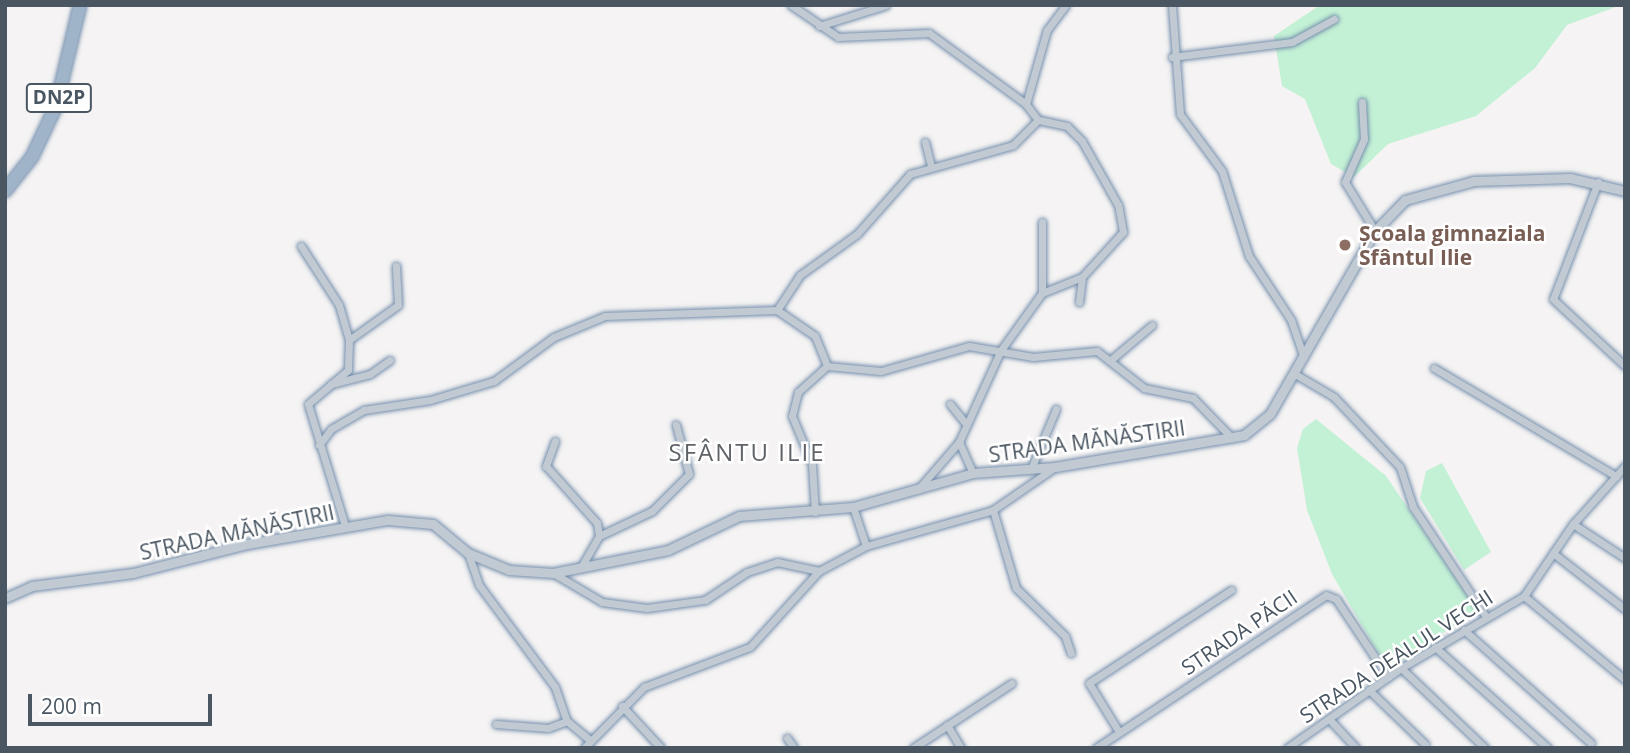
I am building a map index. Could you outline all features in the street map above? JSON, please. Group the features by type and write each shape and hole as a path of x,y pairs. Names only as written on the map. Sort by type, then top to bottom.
{"highway":[{"name":"DN2P","path":"10,186 45,133 66,81 80,5"}],"street":[{"path":"790,5 819,26 844,38 929,33 1026,104 1038,120 1074,131 1124,219 1119,240 1082,277 1042,293 1001,350 959,442 919,488"},
{"path":"819,26 886,5"},
{"path":"1026,104 1047,30 1066,5"},
{"path":"1172,5 1172,57 1180,114 1222,171 1249,256 1291,320 1304,357"},
{"path":"1172,57 1292,41 1334,19"},
{"path":"1363,102 1364,139 1345,182 1375,231"},
{"path":"777,310 800,275 857,234 900,181 931,166 1026,138 1038,120"},
{"path":"925,142 931,166"},
{"path":"1625,191 1598,181 1553,299 1625,366"},
{"name":"STRADA MĂNĂSTIRII","path":"5,598 32,586 133,573 345,526 433,524 468,554 509,570 553,573 582,565 668,550 739,516 853,507 973,473 1055,467 1232,438 1264,423 1295,374 1375,231 1405,200 1442,186 1598,181"},
{"path":"1042,222 1042,293"},
{"path":"301,246 339,305 349,340 351,364 308,404 345,526"},
{"path":"349,340 398,305 396,266"},
{"path":"1079,302 1082,277"},
{"path":"319,445 331,429 364,410 430,401 494,381 554,337 597,318 777,310 815,336 827,366"},
{"path":"1113,358 1152,325"},
{"path":"815,512 812,464 792,416 798,392 827,366 881,371 955,348 1001,350 1033,357 1088,350 1113,358 1144,388 1193,398 1232,438"},
{"path":"330,384 370,374 390,360"},
{"path":"1434,369 1616,476"},
{"path":"1295,374 1334,397 1400,467 1413,507 1486,617"},
{"path":"950,404 966,424"},
{"path":"1031,469 1056,409"},
{"path":"582,565 599,536 652,511 689,474 677,425"},
{"path":"555,441 546,466 584,504 599,536"},
{"path":"959,442 973,473"},
{"path":"1625,466 1573,524 1524,596 1625,680"},
{"path":"584,748 613,714 662,677 743,651 819,571 866,546 993,510 1055,467"},
{"path":"853,507 866,546"},
{"path":"993,510 1016,588 1065,636 1072,653"},
{"path":"1573,524 1625,558"},
{"path":"1553,553 1625,608"},
{"name":"STRADA MĂNĂSTIRII","path":"468,554 494,611 555,687 567,721"},
{"path":"553,573 602,602 669,607 705,600 764,565 791,563 819,571"},
{"name":"STRADA PĂCII","path":"1119,732 1089,683 1231,590"},
{"name":"STRADA PĂCII","path":"1096,748 1326,595 1388,677"},
{"name":"STRADA DEALUL VECHI","path":"1287,748 1401,668 1524,596"},
{"path":"1464,630 1591,743"},
{"path":"1435,647 1548,748"},
{"path":"1401,668 1485,748"},
{"path":"913,748 1012,683"},
{"path":"1369,690 1425,744"},
{"path":"622,706 627,718"},
{"path":"613,714 627,718 661,748"},
{"path":"1329,719 1356,748"},
{"path":"496,724 548,728 567,721 590,740"},
{"path":"947,725 961,748"},
{"path":"787,738 794,748"}],"green space":[{"path":"1320,5 1621,5 1567,25 1535,68 1476,116 1388,144 1354,177 1331,164 1305,99 1282,86 1274,36"},
{"path":"1316,419 1386,476 1477,610 1388,670 1332,574 1307,510 1297,448 1303,429"},
{"path":"1442,463 1491,552 1464,570 1420,498 1426,471"}],"place":[{"name":"Școala gimnaziala Sfântul Ilie","path":"1345,245"}],"district":[{"name":"SFÂNTU ILIE","path":"747,452"}]}
